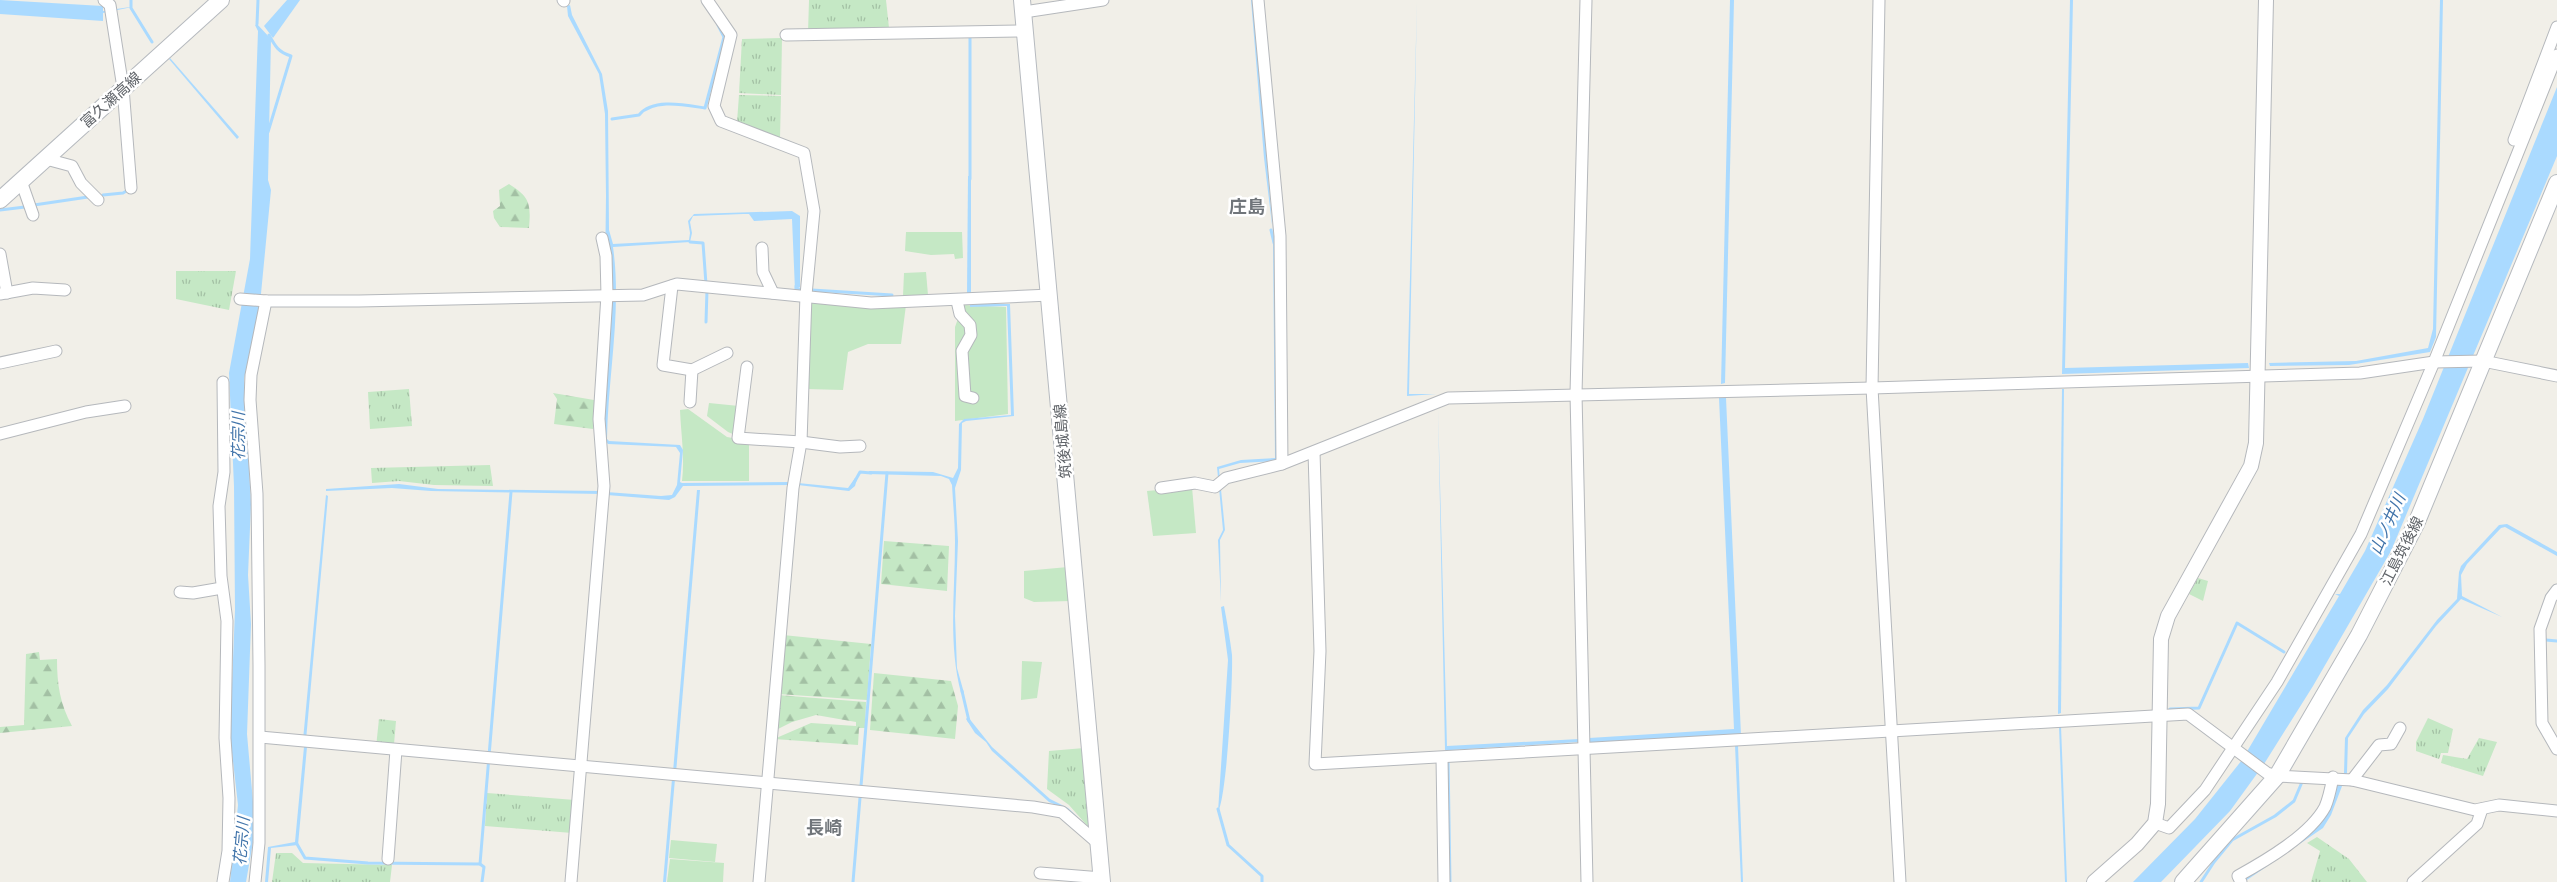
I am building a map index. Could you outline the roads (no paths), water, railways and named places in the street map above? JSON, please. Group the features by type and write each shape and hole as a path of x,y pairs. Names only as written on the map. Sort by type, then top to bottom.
{"main road":[{"name":"富久瀬高線","path":"0,200 221,0"},
{"name":"筑後城島線","path":"1023,6 1102,880"},
{"name":"江島筑後線","path":"2183,882 2272,774 2354,642 2416,524 2480,361 2556,190"}],"street":[{"path":"104,0 110,5 123,88 131,188"},
{"path":"707,0 731,35 714,106 721,121 804,153 814,211 806,295 801,442 793,488 759,882"},
{"path":"1023,6 1103,0"},
{"path":"1258,0 1280,236 1282,464"},
{"path":"1586,0 1576,394 1587,882"},
{"path":"1879,0 1872,388 1900,882"},
{"path":"2094,882 2138,844 2155,823 2158,804 2158,715 2161,639 2168,616 2251,466 2256,443 2266,0"},
{"path":"2514,140 2557,27"},
{"path":"786,35 1025,31"},
{"path":"2155,823 2170,828 2237,751 2361,534 2437,362 2557,55"},
{"path":"46,159 72,166 81,183 98,200"},
{"path":"22,181 33,215"},
{"path":"571,882 604,486 603,419 608,295 606,256 602,238"},
{"path":"762,248 763,272 773,293"},
{"path":"0,254 3,293 33,288 65,290"},
{"path":"240,299 266,301 643,295 672,286 806,295 871,303 957,301 1050,295"},
{"path":"672,286 663,365 692,370 727,352"},
{"path":"255,882 259,843 260,737 257,494 250,400 251,375 266,301"},
{"path":"957,301 960,314 970,325 971,335 962,351 965,396 973,398"},
{"path":"0,364 56,351"},
{"path":"1161,488 1194,483 1215,487 1226,478 1282,464 1448,398 1872,388 2360,373 2437,362 2480,361 2557,376"},
{"path":"747,368 738,438 801,442 840,447 860,446"},
{"path":"690,402 692,370"},
{"path":"222,382 224,472 219,506 222,588 227,621 225,738 229,798 228,851 224,882"},
{"path":"0,434 86,412 125,406"},
{"path":"1314,452 1320,650 1315,764 2188,714 2237,751 2272,774 2333,777 2352,780 2476,810 2499,805 2557,811"},
{"path":"180,592 193,593 222,588"},
{"path":"2557,590 2551,598 2540,629 2542,722 2557,749"},
{"path":"2352,780 2379,745 2390,744 2400,728"},
{"path":"260,737 580,768 953,799 1062,812 1099,844"},
{"path":"388,859 396,750"},
{"path":"1442,758 1444,882"},
{"path":"2241,882 2238,876 2259,864 2314,824 2325,806 2333,777"},
{"path":"2414,882 2477,824 2482,808"},
{"path":"1040,873 1102,880"}],"water":[{"path":"0,0 103,6 103,11 130,7 130,0 132,0 132,7 103,13 103,21 0,14"},
{"path":"287,0 300,0 273,38 264,26"},
{"path":"1251,0 1253,0 1273,233 1264,158"},
{"path":"1417,0 1409,394 1436,394 1407,396"},
{"path":"1730,0 1734,0 1725,383 1721,384"},
{"path":"2070,0 2073,0 2065,368 2248,363 2249,368 2062,374"},
{"path":"2440,0 2443,0 2436,337 2430,352 2349,365 2270,366 2269,363 2356,361 2428,348 2433,329"},
{"path":"570,5 572,15 602,74 608,111 609,230 613,244 689,240 688,221 694,214 792,211 800,216 800,287 795,290 792,219 754,221 749,214 693,216 690,222 692,233 690,242 613,247 616,295 607,439 609,441 680,445 683,450 680,482 682,483 789,482 789,485 683,486 675,497 669,500 607,495 606,492 672,495 677,485 680,453 676,447 608,444 603,438 606,196 605,114 599,74 568,16 567,6"},
{"name":"花宗川","path":"257,24 271,39 268,180 271,190 260,304 244,379 251,504 248,575 251,624 247,734 253,802 253,842 246,882 230,882 238,805 230,735 235,610 234,486 229,373 250,259 258,31 255,25"},
{"path":"169,59 239,137 237,139"},
{"name":"山ノ井川","path":"2557,87 2557,156 2391,551 2313,686 2264,764 2230,811 2161,882 2133,882 2195,819 2242,760 2339,596 2335,594 2340,594 2365,551 2423,419"},
{"path":"968,176 971,176 971,293 967,294"},
{"path":"1273,239 1275,239 1277,461 1240,463 1219,469 1225,530 1220,540 1221,602 1218,540 1223,530 1217,467 1241,460 1275,458"},
{"path":"970,304 1010,304 1014,416 962,423 961,470 955,488 958,541 955,616 957,668 964,693 961,693 957,674 953,637 955,542 952,485 949,479 941,476 868,474 869,471 933,472 953,478 958,468 959,424 964,419 1011,415 1007,306 970,307"},
{"path":"2062,389 2064,389 2061,713 2058,714"},
{"path":"1719,398 1726,398 1741,735 1590,743 1589,738 1734,729"},
{"path":"1438,408 1447,746 1579,739 1579,742 1451,750 1451,752 1445,750"},
{"path":"855,478 857,479 855,486 849,491 798,485 798,483 848,488"},
{"path":"399,484 438,489 601,491 601,494 431,491 392,488 326,491 326,489"},
{"path":"697,490 700,490 676,773 673,772"},
{"path":"326,495 328,496 306,740 303,740"},
{"path":"2507,524 2557,552 2557,556 2505,527 2501,528 2467,564 2461,575 2462,596 2502,617 2461,599 2436,626 2388,689 2364,714 2348,738 2347,773 2331,815 2323,828 2244,882 2244,876 2306,834 2344,773 2345,738 2363,710 2387,685 2437,620 2457,599 2461,566 2499,525"},
{"path":"1224,606 1232,655 1232,687 1227,761 1218,812 1228,660 1221,607"},
{"path":"968,717 992,747 1050,799 1068,808 1090,829 1061,807 1049,802 992,751 986,742 975,733 966,719"},
{"path":"2059,726 2061,726 2067,882 2065,882"},
{"path":"1735,745 1738,745 1743,882 1741,882"},
{"path":"304,747 307,747 298,845 271,848 268,882 265,882 268,847 295,842"},
{"path":"672,779 675,779 666,882 663,882"}],"waterway":[{"path":"131,0 131,8 152,42"},
{"path":"257,24 258,0"},
{"path":"612,119 639,115 652,106 679,104 705,108 724,37 718,25"},
{"path":"268,132 291,56 277,48 269,35"},
{"path":"970,35 970,179"},
{"path":"103,195 123,193 128,190"},
{"path":"34,205 88,197"},
{"path":"0,210 25,207"},
{"path":"1271,230 1274,243"},
{"path":"690,242 703,243 706,284"},
{"path":"796,286 796,289 892,295"},
{"path":"706,322 707,290"},
{"path":"855,481 860,472 871,473"},
{"path":"853,882 887,473"},
{"path":"482,882 484,867 480,864 511,492"},
{"path":"2170,709 2199,708 2237,623 2284,652"},
{"path":"2546,640 2557,641"},
{"path":"962,691 969,721"},
{"path":"1448,758 1450,882"},
{"path":"2201,882 2232,840 2275,816 2294,801 2302,782"},
{"path":"1218,809 1228,845 1262,876 1262,882"},
{"path":"297,844 305,858 368,863 480,864"}],"district":[{"name":"庄島","path":"1247,207"},
{"name":"長崎","path":"824,828"}]}
